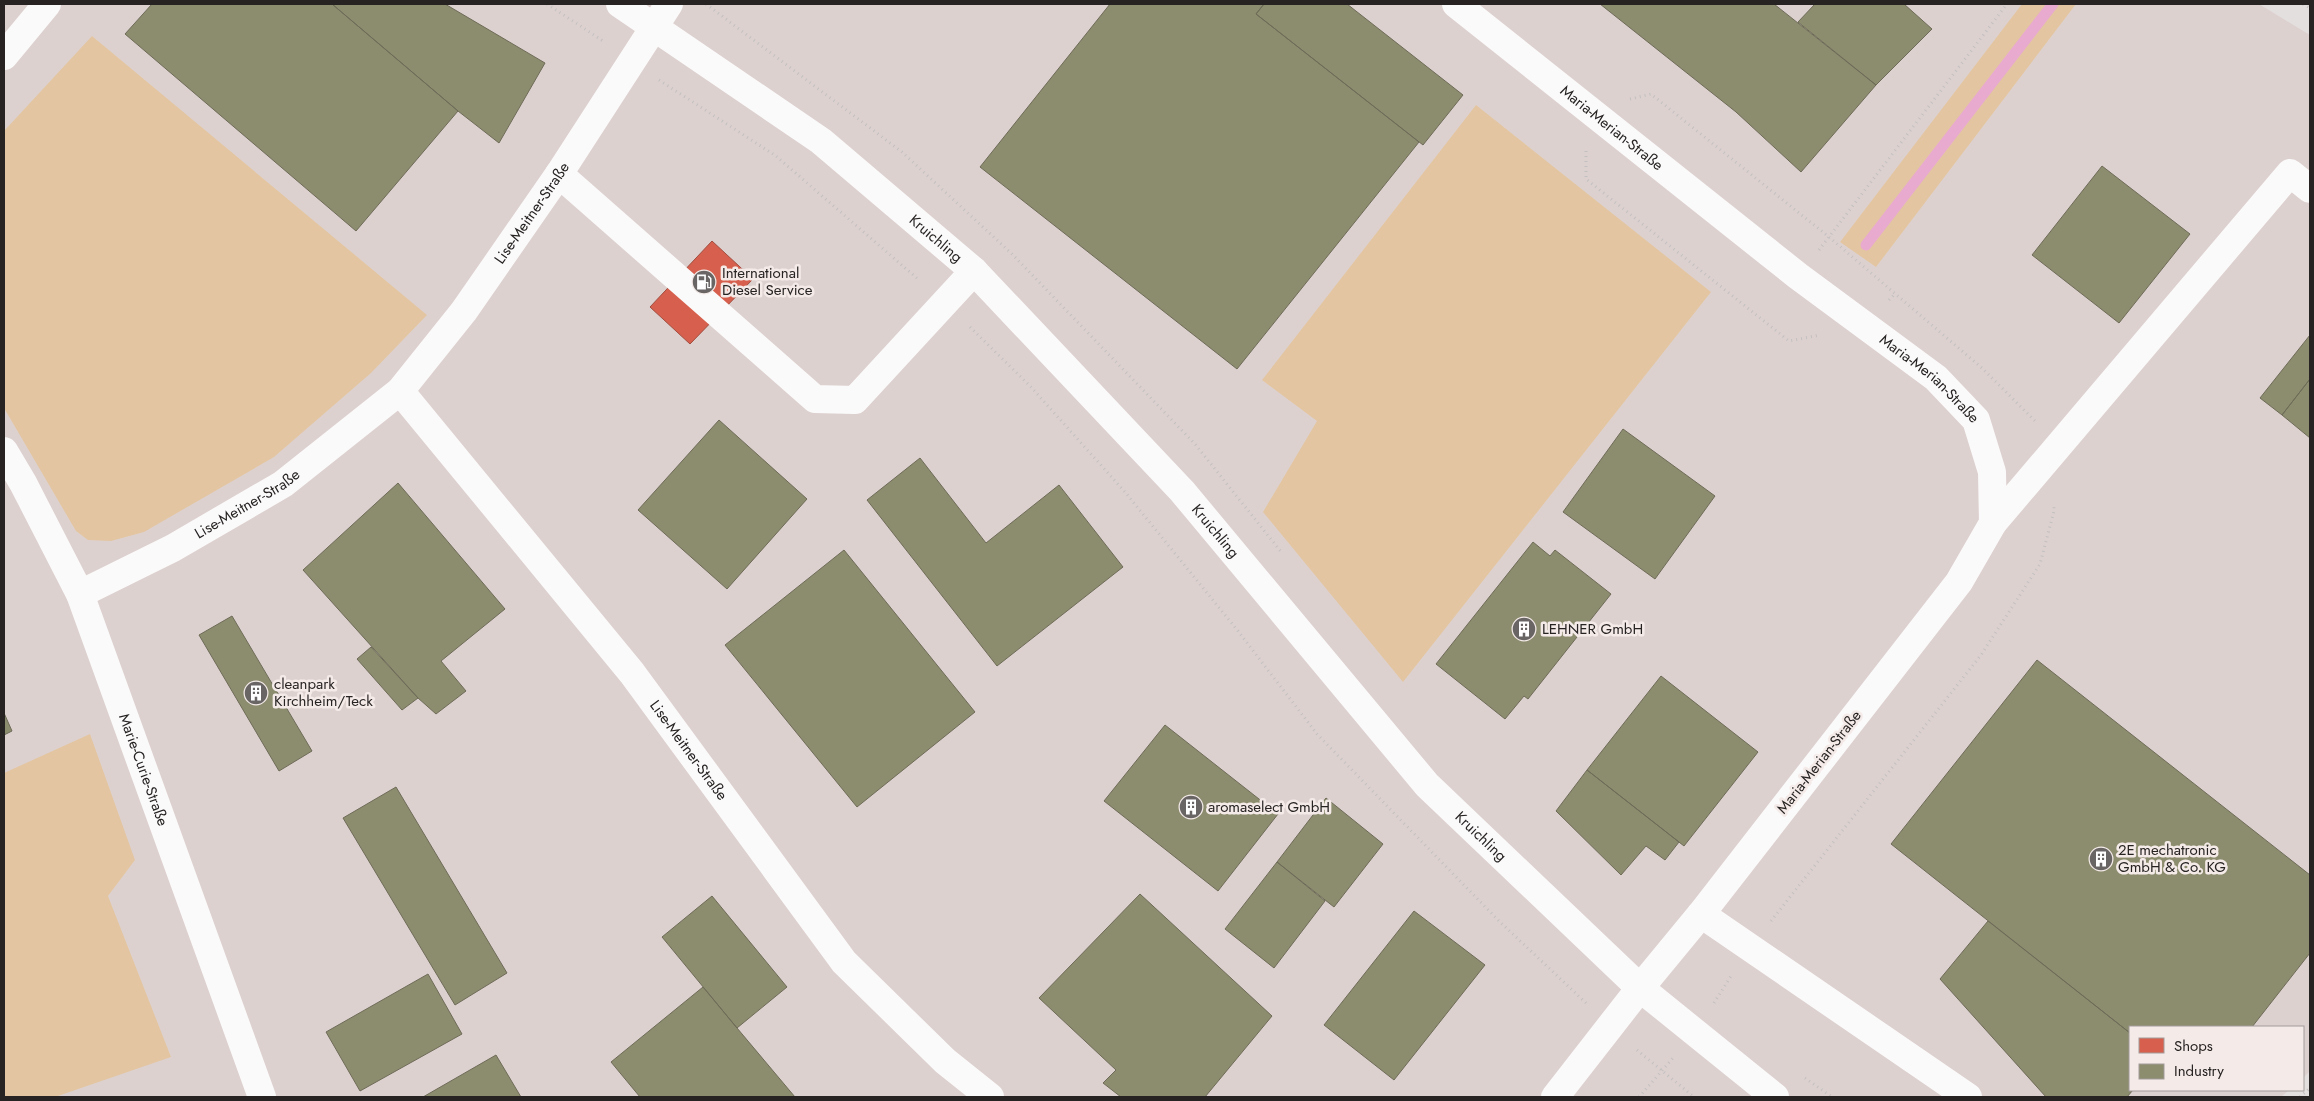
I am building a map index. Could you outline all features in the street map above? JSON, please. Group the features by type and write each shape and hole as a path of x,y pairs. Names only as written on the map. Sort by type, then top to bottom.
{"street":[{"path":"4,56 47,4"},
{"name":"Kruichling","path":"620,4 821,141 974,271 1182,491 1428,785 1640,988 1775,1097"},
{"path":"656,27 669,4"},
{"name":"Maria-Merian-Straße","path":"1456,4 1798,276 1936,378 1976,420 1992,472 1993,522 1959,582 1701,914 1640,988"},
{"name":"Lise-Meitner-Straße","path":"80,594 173,548 283,484 400,391 464,312 559,174 656,27"},
{"path":"1993,522 2290,173 2310,189"},
{"path":"559,174 815,399 856,400 974,271"},
{"name":"Lise-Meitner-Straße","path":"400,391 632,673 844,962 945,1061 990,1097"},
{"name":"Marie-Curie-Straße","path":"4,451 23,483 80,594 262,1097"},
{"path":"1701,914 1968,1097"},
{"path":"1555,1097 1640,988"}],"path":[{"path":"548,4 576,21 632,62 776,156 945,303 1031,386 1125,492 1238,630 1317,734 1499,920 1610,1026 1661,1072 1694,1097"},
{"path":"1798,276 2007,4"},
{"path":"2303,4 2310,8"},
{"path":"1640,1097 1695,1032 1750,948 1981,655 2040,564 2054,510 2049,456 2034,418 1982,368 1829,237 1651,94 1586,108 1586,179 1789,341 1866,326 1895,294"},
{"path":"2300,1097 2310,1088"}],"shaded area":[{"path":"4,4 2259,4 2310,35 2310,1071 2304,1077 2304,1026 2129,1026 2129,1091 2288,1091 2281,1097 4,1097"},
{"path":"2022,4 2076,4 1876,267 1840,242"},
{"path":"92,36 427,315 371,373 274,457 144,532 111,541 88,540 76,531 4,408 4,131"},
{"path":"1476,105 1711,292 1403,682 1263,512 1317,421 1262,380"},
{"path":"90,734 135,860 108,896 171,1057 55,1097 4,1097 4,773"}],"building: Shops":[{"path":"712,241 753,279 690,344 650,307"}],"building: Industry":[{"path":"152,4 332,4 458,111 356,231 125,34"},
{"path":"332,4 445,4 545,63 499,143 458,111"},
{"path":"1110,4 1264,4 1256,14 1419,142 1237,369 980,167"},
{"path":"1264,4 1347,4 1463,95 1423,145 1256,14"},
{"path":"1600,4 1774,4 1876,85 1801,172 1736,112"},
{"path":"1815,4 1904,4 1932,29 1876,85 1798,22"},
{"path":"2102,166 2190,234 2119,323 2032,255"},
{"path":"2310,335 2310,379 2282,415 2260,398"},
{"path":"2310,379 2310,438 2282,415"},
{"path":"719,420 807,499 727,589 638,510"},
{"path":"1623,429 1715,496 1655,579 1563,512"},
{"path":"920,458 986,543 1059,485 1123,567 997,666 867,500"},
{"path":"398,483 505,609 441,661 466,691 436,714 418,698 303,570"},
{"name":"LEHNER GmbH","path":"1533,542 1550,556 1555,550 1611,594 1528,699 1524,696 1505,719 1436,664"},
{"path":"844,550 975,712 857,807 725,645"},
{"name":"cleanpark Kirchheim/Teck","path":"232,616 312,751 279,771 199,635"},
{"path":"371,647 418,698 402,710 357,659"},
{"name":"2E mechatronic GmbH & Co. KG","path":"2037,660 2310,875 2310,953 2253,1026 2129,1026 2129,1032 1891,844"},
{"path":"1661,676 1758,752 1684,846 1587,770"},
{"path":"4,713 12,731 4,735"},
{"name":"aromaselect GmbH","path":"1165,725 1278,814 1218,891 1104,801"},
{"path":"1587,770 1679,842 1665,860 1646,846 1621,875 1556,811"},
{"path":"396,787 507,973 455,1005 343,818"},
{"path":"1326,798 1383,844 1334,907 1277,862"},
{"path":"1277,862 1325,901 1274,968 1225,929"},
{"path":"1140,894 1272,1016 1205,1097 1121,1097 1103,1083 1116,1070 1039,998"},
{"path":"712,896 787,987 737,1028 662,937"},
{"path":"1414,911 1485,965 1394,1080 1324,1025"},
{"path":"1988,921 2129,1032 2129,1091 2132,1091 2127,1097 2046,1097 1940,979"},
{"path":"428,974 462,1034 360,1091 326,1032"},
{"path":"703,987 795,1097 640,1097 611,1062"},
{"path":"496,1055 521,1097 423,1097"}],"waterway":[{"path":"1866,245 2053,4"}],"place":[{"name":"International Diesel Service","path":"704,282"},
{"name":"LEHNER GmbH","path":"1524,629"},
{"name":"cleanpark Kirchheim/Teck","path":"256,693"},
{"name":"aromaselect GmbH","path":"1191,807"},
{"name":"2E mechatronic GmbH & Co. KG","path":"2101,859"}]}
